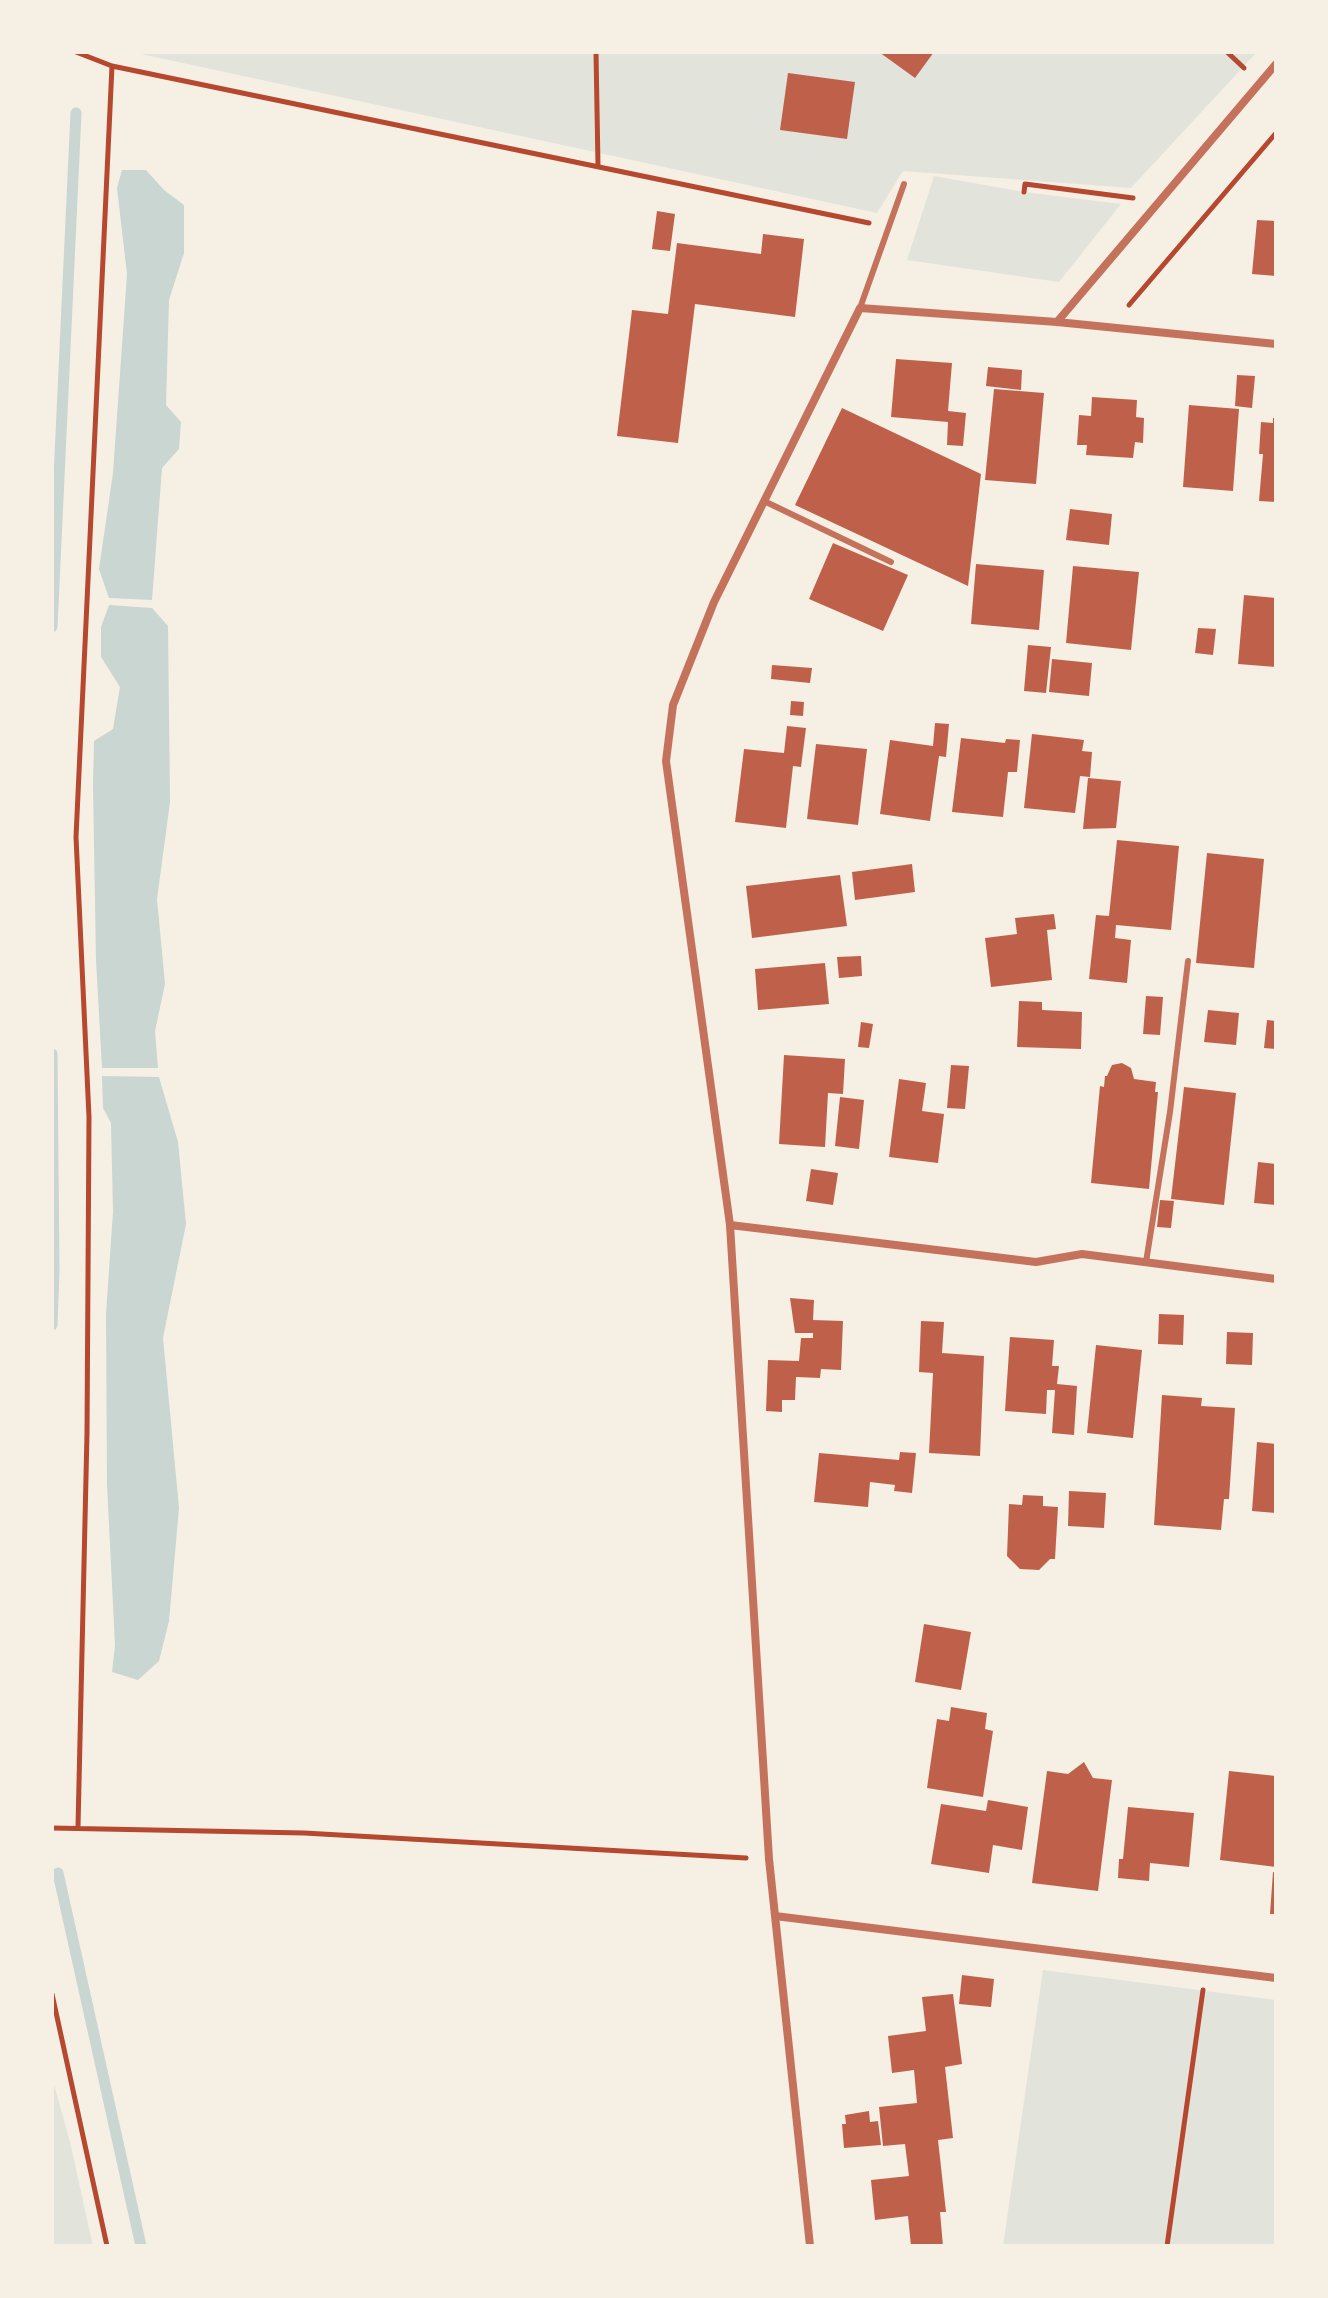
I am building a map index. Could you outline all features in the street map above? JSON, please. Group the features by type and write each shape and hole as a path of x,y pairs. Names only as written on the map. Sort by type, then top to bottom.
{"street":[{"path":"1057,322 1276,64"},
{"path":"810,2246 769,1859 730,1225 666,761 673,705 714,602 860,308 1057,322 1276,344"},
{"path":"730,1225 1036,1262 1082,1254 1276,1279"},
{"path":"775,1916 1276,1978"}],"lane":[{"path":"860,308 904,184"},
{"path":"764,501 891,562"},
{"path":"1146,1262 1170,1112 1188,961"}],"path":[{"path":"76,52 112,66 888,228"},
{"path":"596,52 598,166"},
{"path":"78,1827 87,1433 89,1117 76,837 112,66"},
{"path":"1109,328 1276,133"},
{"path":"1024,192 1025,184 1157,201"},
{"path":"52,1828 304,1833 769,1859"},
{"path":"1167,2246 1206,1970"},
{"path":"52,1994 107,2246"}],"shaded area":[{"path":"132,52 1257,52 1131,188 903,171 877,213"},
{"path":"122,170 146,170 164,190 184,205 184,253 169,300 166,405 181,422 179,449 162,468 152,600 109,598 99,569 113,473 127,274 117,188"},
{"path":"934,176 1024,192 1121,204 1059,282 907,260"},
{"path":"109,605 152,608 168,626 170,802 157,899 165,984 155,1031 158,1068 102,1068 96,960 93,785 94,741 113,729 120,687 101,657 101,627"},
{"path":"102,1076 159,1077 178,1142 186,1224 163,1338 179,1508 169,1621 159,1661 138,1680 112,1672 115,1645 107,1484 106,1314 113,1212 111,1123 103,1108"},
{"path":"1043,1970 1276,2000 1276,2246 1003,2246"},
{"path":"52,2077 70,2142 93,2246 52,2246"}],"building":[{"path":"879,52 934,52 915,78"},
{"path":"788,73 855,82 847,139 780,130"},
{"path":"657,211 675,214 670,251 652,249"},
{"path":"1257,220 1276,221 1276,276 1252,274"},
{"path":"763,234 804,239 795,317 695,304 678,443 617,436 632,310 668,314 677,243 761,254"},
{"path":"896,359 952,363 948,411 966,413 963,446 947,445 948,422 891,417"},
{"path":"988,367 1022,370 1021,390 986,386"},
{"path":"1237,375 1255,376 1252,408 1235,406"},
{"path":"994,389 1044,393 1036,484 985,480"},
{"path":"1092,397 1137,400 1136,417 1144,418 1143,443 1135,442 1133,458 1086,455 1087,445 1077,445 1079,415 1091,416"},
{"path":"1189,405 1239,409 1233,491 1183,487"},
{"path":"842,408 981,474 968,586 795,505"},
{"path":"1273,418 1276,418 1276,502 1259,501 1263,454 1259,454 1261,422 1273,423"},
{"path":"1070,509 1112,514 1109,545 1066,540"},
{"path":"833,543 908,575 883,631 809,599"},
{"path":"976,564 1044,570 1039,630 971,624"},
{"path":"1073,566 1139,572 1131,650 1066,643"},
{"path":"1244,595 1276,598 1276,667 1238,664"},
{"path":"1198,628 1216,629 1213,655 1195,653"},
{"path":"1028,645 1051,647 1046,693 1024,691"},
{"path":"1052,659 1092,663 1089,696 1049,692"},
{"path":"772,665 812,668 810,683 771,679"},
{"path":"791,701 804,702 803,716 790,715"},
{"path":"935,723 949,724 946,757 939,756 930,821 880,814 890,740 933,746"},
{"path":"787,726 806,728 801,767 793,766 786,828 735,822 744,749 784,753"},
{"path":"1032,734 1084,740 1082,751 1092,752 1090,777 1080,776 1075,813 1024,808"},
{"path":"961,738 1005,743 1006,739 1020,740 1017,772 1008,772 1003,817 952,812"},
{"path":"816,744 867,749 858,825 807,819"},
{"path":"1088,778 1121,781 1116,828 1083,829"},
{"path":"1117,840 1179,846 1171,930 1116,925 1115,938 1131,940 1127,983 1089,979 1096,915 1109,916"},
{"path":"1207,853 1264,859 1254,968 1196,963"},
{"path":"912,864 915,892 855,900 852,872"},
{"path":"840,875 847,926 752,938 746,886"},
{"path":"1054,914 1056,929 1047,930 1052,980 991,987 985,938 1017,934 1015,918"},
{"path":"861,956 862,976 839,978 837,957"},
{"path":"825,963 829,1004 758,1010 755,969"},
{"path":"1146,996 1163,997 1160,1035 1143,1034"},
{"path":"1019,1001 1042,1002 1042,1010 1082,1012 1081,1049 1017,1047"},
{"path":"1208,1010 1239,1013 1236,1045 1204,1042"},
{"path":"1267,1020 1276,1021 1276,1049 1264,1048"},
{"path":"861,1022 873,1024 869,1048 858,1047"},
{"path":"784,1055 845,1059 843,1094 828,1093 825,1147 779,1144"},
{"path":"1122,1063 1131,1068 1134,1079 1156,1082 1155,1092 1158,1092 1149,1189 1091,1183 1100,1086 1104,1087 1105,1076 1112,1065"},
{"path":"951,1065 969,1066 965,1109 947,1108"},
{"path":"899,1079 926,1083 922,1111 944,1114 938,1163 889,1157"},
{"path":"1184,1087 1236,1093 1224,1205 1171,1199"},
{"path":"840,1097 864,1100 859,1149 835,1146"},
{"path":"1258,1162 1276,1164 1276,1205 1254,1203"},
{"path":"811,1169 838,1173 833,1205 806,1201"},
{"path":"1160,1200 1174,1201 1171,1228 1157,1227"},
{"path":"790,1298 814,1300 813,1320 843,1321 841,1370 821,1369 820,1378 796,1377 795,1400 782,1400 782,1412 766,1411 768,1360 799,1361 801,1338 813,1338 813,1333 795,1333"},
{"path":"1159,1314 1184,1315 1183,1345 1158,1344"},
{"path":"921,1321 944,1322 942,1353 984,1356 980,1456 929,1453 933,1373 919,1372"},
{"path":"1227,1332 1253,1333 1252,1365 1226,1364"},
{"path":"1010,1337 1054,1340 1052,1366 1059,1366 1057,1384 1077,1386 1074,1435 1052,1433 1055,1390 1047,1390 1046,1414 1005,1411"},
{"path":"1096,1345 1142,1350 1133,1438 1087,1433"},
{"path":"1162,1395 1202,1398 1201,1406 1235,1408 1229,1499 1224,1499 1221,1530 1154,1525"},
{"path":"1257,1442 1276,1444 1276,1513 1252,1511"},
{"path":"900,1452 916,1453 912,1493 894,1491 895,1485 870,1482 868,1507 814,1502 819,1453 899,1460"},
{"path":"1069,1491 1106,1493 1104,1528 1068,1526"},
{"path":"1023,1495 1043,1496 1043,1506 1058,1507 1055,1559 1050,1559 1039,1570 1020,1569 1007,1556 1009,1504 1022,1505"},
{"path":"924,1624 971,1632 961,1690 915,1682"},
{"path":"951,1707 987,1713 985,1729 993,1731 983,1797 927,1788 937,1719 949,1721"},
{"path":"1084,1762 1093,1778 1112,1780 1098,1891 1032,1883 1047,1771 1068,1774"},
{"path":"1229,1771 1276,1776 1276,1867 1220,1860"},
{"path":"988,1800 1028,1807 1022,1850 993,1845 989,1873 931,1864 941,1804 986,1811"},
{"path":"1128,1807 1194,1813 1189,1867 1150,1863 1149,1881 1118,1878"},
{"path":"1273,1872 1276,1873 1276,1914 1270,1914"},
{"path":"962,1975 994,1979 991,2007 959,2004"},
{"path":"953,1994 962,2064 945,2067 953,2138 938,2140 946,2212 940,2212 943,2246 911,2246 908,2216 875,2220 871,2180 909,2176 905,2144 883,2146 879,2107 917,2103 914,2070 892,2073 888,2036 926,2031 922,1997"},
{"path":"869,2111 870,2122 878,2121 881,2145 844,2148 842,2124 846,2124 845,2115"}],"waterway":[{"path":"52,627 76,113"},
{"path":"52,1054 52,1325"},
{"path":"58,1873 141,2246"}]}
